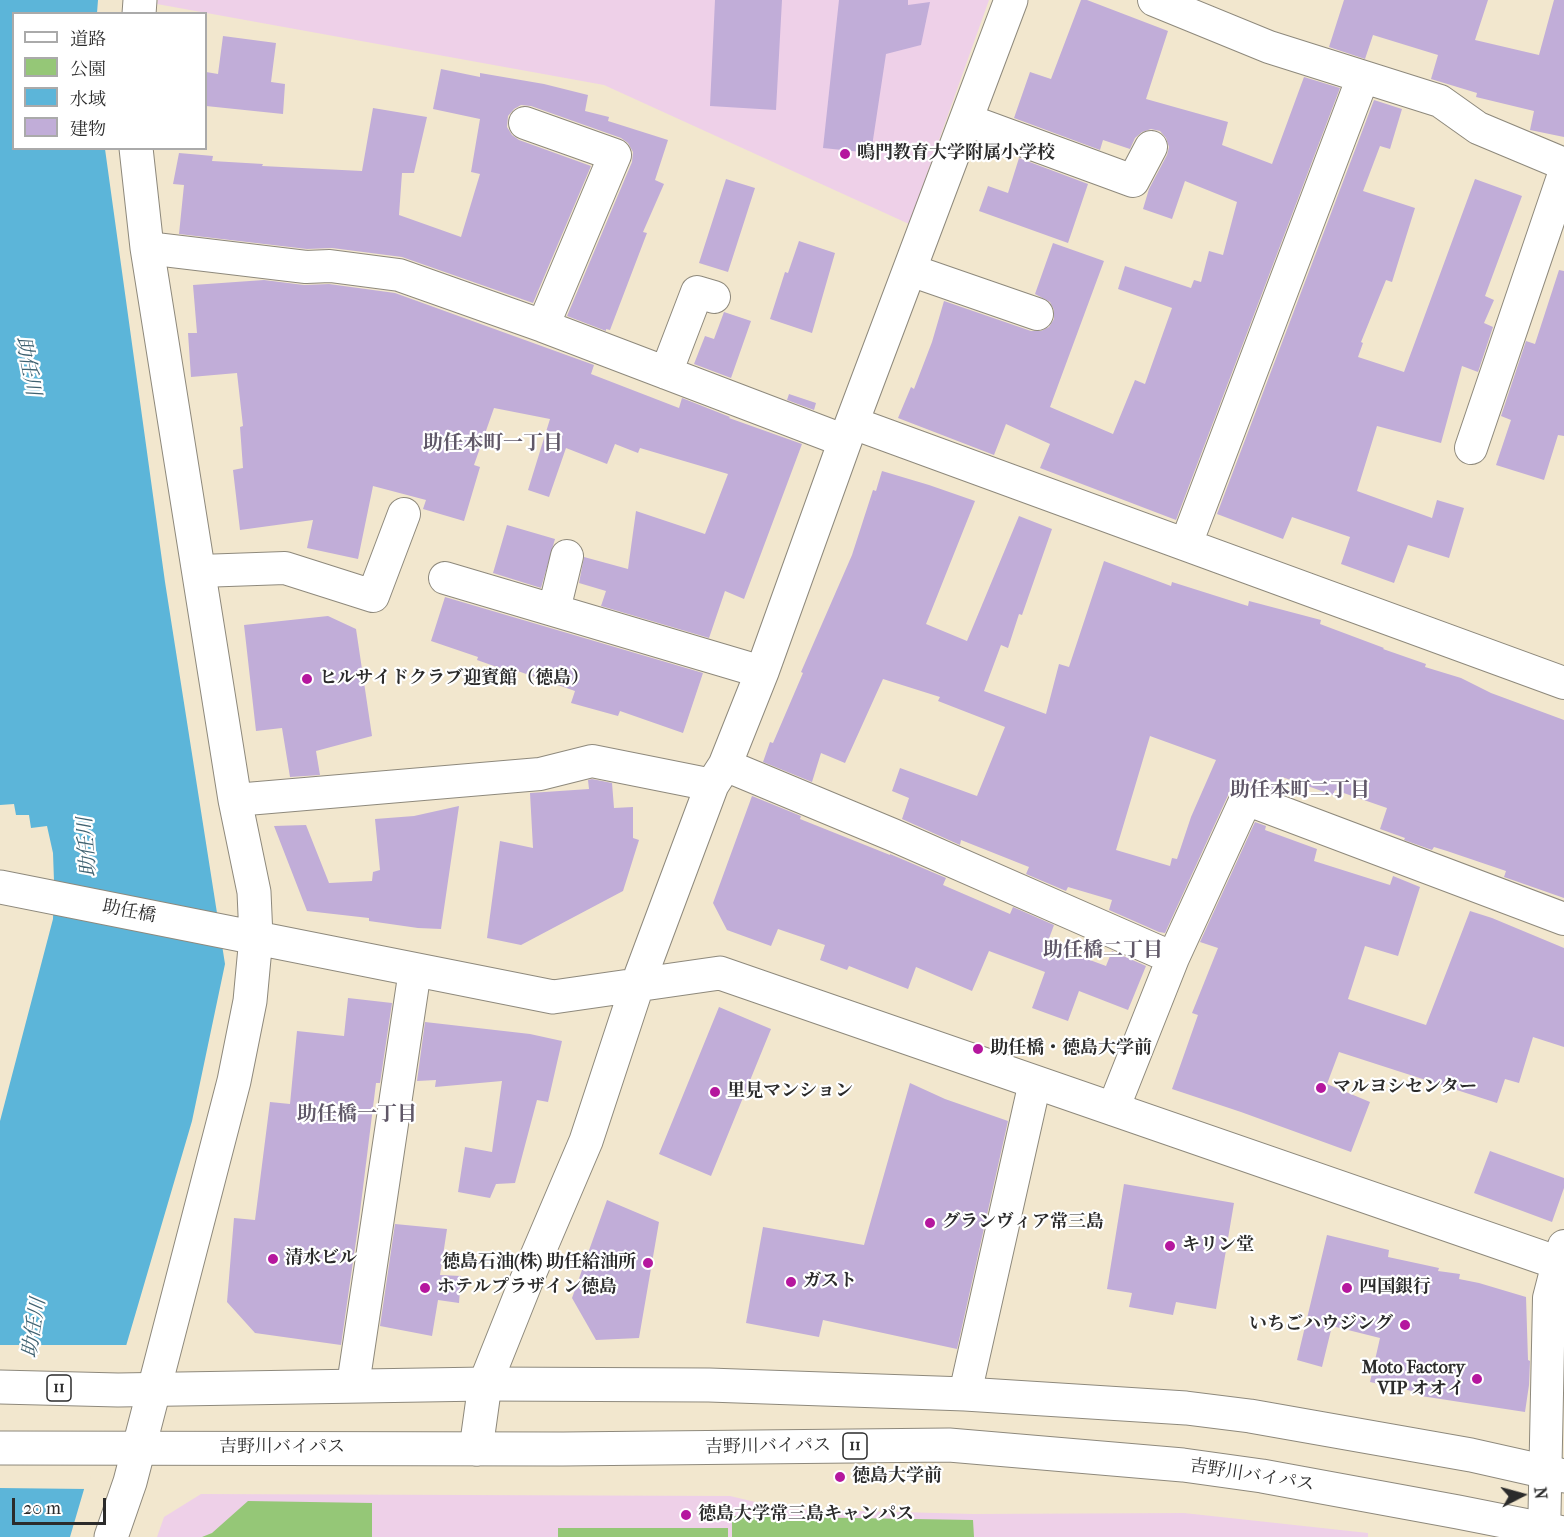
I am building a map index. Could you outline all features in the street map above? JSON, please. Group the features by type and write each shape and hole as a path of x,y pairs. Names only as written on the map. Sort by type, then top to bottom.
{"main road":[{"path":"476,1449 485,1384 586,1141 638,983 718,775 762,672 849,432 1011,0"},
{"path":"111,1537 139,1449 234,1081 250,1001 241,934 254,892 235,800 147,248 136,150"},
{"name":"助任橋","path":"0,887 553,996 720,973 1113,1109 1562,1258"},
{"name":"11","path":"0,1387 118,1390 485,1384 709,1385 966,1394 1186,1408 1250,1416 1471,1455 1555,1474"},
{"name":"吉野川バイパス","path":"0,1448 476,1449 949,1445 1183,1465 1262,1476 1551,1533"}],"street":[{"path":"1154,0 1269,47 1440,100 1478,128 1564,164"},
{"path":"1186,544 1363,77"},
{"path":"967,120 1133,181 1151,147"},
{"path":"525,123 615,154 543,326"},
{"path":"1471,448 1564,174"},
{"path":"147,248 306,267 330,266 399,275 666,373 1186,544 1564,683"},
{"path":"910,270 1037,314"},
{"path":"666,373 697,292 714,297"},
{"path":"200,571 285,568 373,596 405,514"},
{"path":"554,610 567,555"},
{"path":"445,578 762,672"},
{"path":"235,800 540,774 591,761 718,775 893,835 1173,958"},
{"path":"1113,1109 1173,958 1246,799 1564,920"},
{"path":"353,1386 415,970"},
{"path":"966,1394 1035,1082"},
{"path":"1551,1533 1555,1474 1549,1298 1562,1258"}],"shaded area":[{"name":"鳴門教育大学附属小学校","path":"158,0 989,0 909,224 604,85 157,4"},
{"name":"徳島大学常三島キャンパス","path":"201,1494 730,1496 785,1509 973,1514 1184,1513 1368,1533 1368,1537 157,1537 164,1517"}],"green space":[{"path":"248,1501 372,1503 372,1537 202,1537 212,1533"},
{"path":"732,1516 973,1520 974,1537 732,1537"},
{"path":"558,1528 728,1528 728,1537 558,1537"}],"water":[{"name":"助任川","path":"0,0 98,0 97,12 12,12 12,150 105,150 165,582 225,964 192,1121 70,1537 0,1537 0,1121 53,919 54,881 53,853 47,826 31,828 29,815 16,815 14,804 0,805"}],"pier":[{"path":"0,1345 130,1345 87,1489 0,1488"}],"building":[{"path":"715,0 782,0 776,110 710,106"},
{"path":"839,0 908,0 908,5 930,2 921,45 886,54 871,153 823,148"},
{"path":"1081,0 1087,0 1168,31 1146,99 1228,122 1222,145 1272,164 1304,77 1340,88 1176,520 1040,468 1050,444 1006,424 994,455 898,418 911,387 914,389 932,342 944,301 1031,331 1041,331 1049,327 1054,319 1054,310 1050,302 1035,294 1053,243 1104,261 1050,407 1113,434 1135,380 1145,384 1172,308 1118,289 1125,266 1191,288 1194,280 1201,282 1209,251 1223,255 1237,202 1185,181 1172,219 1143,209 1149,189 1169,147 1160,131 1151,129 1142,132 1135,138 1130,149 1103,140 1100,150 1014,118 1030,72 1051,79"},
{"path":"1344,0 1488,0 1475,40 1539,55 1554,0 1564,0 1564,137 1530,130 1534,111 1476,97 1477,93 1431,79 1438,55 1373,35 1365,59 1329,47"},
{"path":"223,36 276,43 271,82 285,84 283,114 207,106 207,72 218,74"},
{"path":"441,69 480,77 480,73 544,84 588,95 585,111 609,117 608,121 668,140 655,180 664,184 643,232 647,233 610,330 606,329 606,331 567,316 632,162 633,152 628,143 621,138 531,106 521,105 508,116 507,127 512,135 519,140 591,166 533,303 402,257 179,234 184,185 173,184 179,153 213,156 212,161 263,164 262,166 362,171 373,108 427,117 414,173 402,173 399,215 461,237 480,174 471,172 480,119 433,109"},
{"path":"1374,100 1402,109 1390,149 1380,146 1363,191 1415,208 1392,282 1386,280 1361,342 1363,343 1358,357 1404,372 1475,179 1522,196 1485,296 1494,300 1484,323 1493,327 1478,372 1462,366 1441,443 1377,426 1357,491 1432,518 1437,500 1464,508 1449,558 1408,545 1394,583 1341,564 1350,537 1292,517 1283,539 1217,514"},
{"path":"1019,158 1088,184 1068,243 979,211 988,186 1008,193"},
{"path":"726,179 755,188 728,272 699,263"},
{"path":"799,241 835,253 812,333 770,319 785,272 788,273"},
{"path":"1559,270 1564,271 1564,436 1558,435 1544,480 1496,465 1511,420 1501,416 1526,341 1535,344"},
{"path":"264,280 304,285 329,284 395,293 594,365 591,374 679,408 682,398 729,418 802,444 744,599 725,591 709,638 601,606 606,591 579,583 584,557 628,569 636,511 705,534 728,474 640,448 638,453 615,444 607,464 566,448 549,497 528,490 550,419 494,408 474,465 480,467 464,521 423,509 426,500 373,486 358,559 307,548 313,520 240,530 233,470 243,468 240,427 243,426 237,373 191,377 188,333 197,333 193,285"},
{"path":"724,312 751,321 731,378 694,364 705,336 714,339"},
{"path":"789,394 816,403 814,410 787,400"},
{"path":"882,471 975,501 926,624 967,641 1019,516 1052,529 1022,615 1019,614 1008,648 1001,645 984,691 1046,714 1059,664 1069,667 1104,561 1171,586 1172,582 1248,606 1249,601 1321,620 1320,624 1564,720 1564,898 1504,877 1506,871 1434,847 1432,850 1380,829 1387,808 1335,790 1333,795 1282,777 1277,792 1244,781 1236,784 1230,791 1165,933 1159,932 1109,910 1112,900 1068,887 1066,891 1026,874 1029,867 961,840 960,845 902,819 909,798 892,791 900,768 977,796 1005,727 938,701 940,697 883,679 845,763 821,753 812,782 763,762 852,555 873,490 876,491","holes":["1150,736 1216,760 1191,817 1177,859 1172,858 1170,866 1116,850"]},
{"path":"507,525 555,539 541,588 493,573"},
{"path":"445,597 703,673 683,733 620,711 618,716 571,703 575,691 512,669 511,672 477,660 478,657 431,641"},
{"name":"ヒルサイドクラブ迎賓館（徳島）","path":"328,616 356,629 372,736 316,751 320,775 290,777 282,728 256,731 244,625"},
{"path":"588,780 612,783 614,808 633,807 633,838 639,840 623,891 521,945 487,938 500,841 533,848 530,793 589,789"},
{"path":"752,796 801,816 800,819 946,878 943,885 1010,914 1013,907 1054,925 1047,944 1106,966 1112,951 1146,966 1128,1010 1079,991 1068,1021 1032,1008 1045,972 989,951 972,991 916,967 908,989 849,966 847,970 820,960 825,945 778,929 771,946 727,930 713,903"},
{"path":"459,806 441,929 418,928 369,921 369,918 307,911 274,826 306,825 329,883 372,881 373,872 380,870 375,819 414,816"},
{"path":"1255,822 1266,826 1265,830 1317,849 1314,861 1390,885 1393,876 1420,887 1398,956 1365,946 1348,999 1426,1025 1470,911 1564,948 1564,1047 1533,1037 1519,1083 1505,1079 1497,1103 1339,1052 1327,1084 1370,1102 1351,1152 1172,1089 1198,1015 1192,1013 1218,948 1200,942"},
{"path":"348,998 392,1003 380,1083 376,1083 341,1345 255,1333 227,1302 234,1218 255,1220 270,1102 290,1104 297,1031 344,1036"},
{"name":"里見マンション","path":"719,1007 771,1029 711,1176 659,1154"},
{"path":"425,1022 530,1034 562,1041 548,1102 537,1100 515,1183 496,1184 490,1198 458,1192 465,1147 492,1152 502,1081 435,1087 436,1080 417,1081"},
{"name":"グランヴィア常三島","path":"910,1083 945,1099 1008,1121 957,1349 823,1320 819,1337 746,1323 763,1227 864,1245"},
{"path":"1490,1151 1564,1178 1564,1188 1552,1222 1474,1193"},
{"name":"キリン堂","path":"1124,1184 1234,1203 1216,1309 1176,1302 1173,1315 1129,1307 1132,1293 1107,1289"},
{"path":"607,1200 659,1222 639,1338 596,1340 572,1298"},
{"name":"ホテルプラザイン徳島","path":"395,1224 447,1229 440,1275 461,1276 459,1303 438,1300 432,1336 380,1326"},
{"path":"1327,1235 1389,1250 1388,1257 1439,1268 1438,1271 1460,1274 1459,1279 1526,1297 1528,1360 1530,1361 1525,1412 1421,1396 1421,1393 1370,1382 1380,1338 1332,1326 1322,1367 1297,1360"}],"place":[{"name":"鳴門教育大学附属小学校","path":"845,154"},
{"name":"ヒルサイドクラブ迎賓館（徳島）","path":"307,679"},
{"name":"助任橋・徳島大学前","path":"978,1049"},
{"name":"マルヨシセンター","path":"1321,1088"},
{"name":"里見マンション","path":"715,1092"},
{"name":"グランヴィア常三島","path":"930,1223"},
{"name":"キリン堂","path":"1170,1246"},
{"name":"清水ビル","path":"273,1259"},
{"name":"徳島石油(株) 助任給油所","path":"648,1263"},
{"name":"ガスト","path":"791,1282"},
{"name":"ホテルプラザイン徳島","path":"425,1288"},
{"name":"四国銀行","path":"1347,1288"},
{"name":"いちごハウジング","path":"1405,1325"},
{"name":"Moto Factory VIP オオイ","path":"1477,1379"},
{"name":"徳島大学前","path":"840,1477"},
{"name":"徳島大学常三島キャンパス","path":"686,1515"}],"district":[{"name":"助任本町一丁目","path":"493,444"},
{"name":"助任本町二丁目","path":"1300,791"},
{"name":"助任橋二丁目","path":"1103,951"},
{"name":"助任橋一丁目","path":"357,1115"}]}
